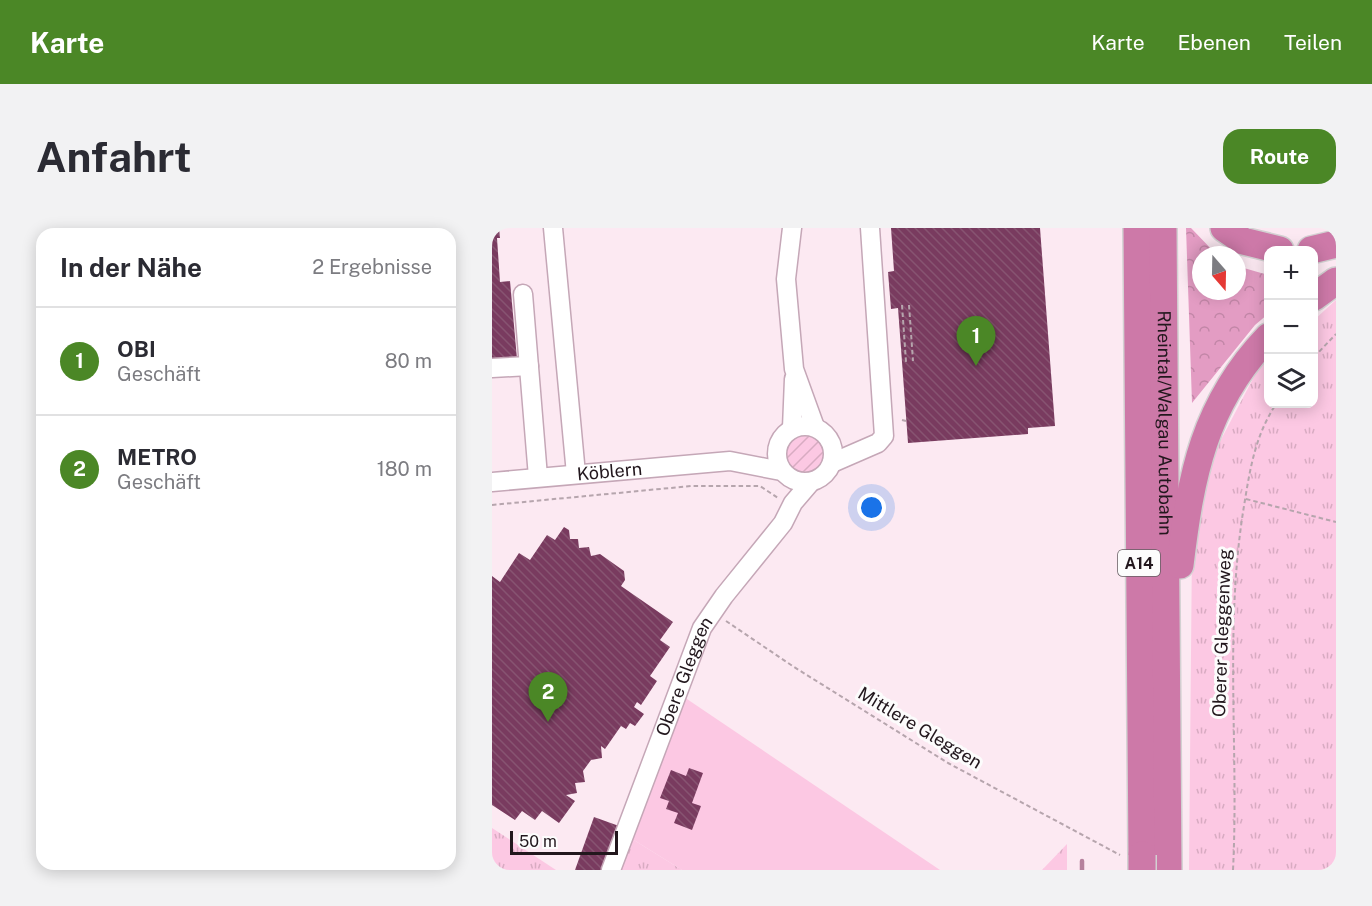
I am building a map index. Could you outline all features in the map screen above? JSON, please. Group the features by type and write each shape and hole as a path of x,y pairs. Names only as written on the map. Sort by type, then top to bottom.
{"highway":[{"name":"Rheintal/Walgau Autobahn","path":"1137,228 1148,864"},
{"name":"Rheintal/Walgau Autobahn","path":"1148,864 1167,663 1163,228"},
{"path":"1224,228 1243,241 1264,246"},
{"path":"1318,248 1336,244"},
{"path":"1318,294 1336,281"},
{"path":"1167,663 1178,626 1180,565 1188,495 1210,422 1229,386 1264,343"}],"street":[{"path":"553,228 576,474"},
{"path":"832,463 878,443 884,436 870,228"},
{"path":"792,429 794,375 786,279 794,233"},
{"path":"524,294 538,477"},
{"path":"492,369 529,366"},
{"path":"794,375 815,427 829,440 833,455 832,463 824,475 811,482"},
{"path":"793,503 784,474 777,463 777,446 792,429 807,425 815,427"},
{"path":"829,440 867,446"},
{"name":"Köblern","path":"492,482 730,461 777,446"},
{"name":"Köblern","path":"730,461 784,474 795,481 811,482"},
{"name":"Obere Gleggen","path":"611,870 702,628 724,596 783,523 793,503 811,482"}],"path":[{"path":"902,304 906,362"},
{"path":"909,305 912,361"},
{"path":"1317,354 1336,334"},
{"name":"Oberer Gleggenweg","path":"1233,870 1233,599 1237,550 1253,450 1274,408"},
{"path":"492,505 609,492 714,486 760,486 774,497 793,503"},
{"path":"1245,499 1336,522"},
{"name":"Mittlere Gleggen","path":"714,612 794,667 948,763 1148,864"}],"green space":[{"path":"1186,228 1191,228 1208,246 1192,246 1192,300 1246,300 1246,269 1264,274 1264,317 1255,325 1192,403"},
{"path":"1336,300 1336,870 1189,870 1192,545 1215,451 1258,369 1264,363 1264,408 1318,408 1318,316"},
{"path":"804,433 819,439 825,454 819,469 804,475 789,469 783,454 789,439"},
{"path":"681,695 940,870 682,870 621,832"},
{"path":"492,828 556,870 492,870"},
{"path":"621,832 682,870 609,870"},
{"path":"1067,844 1067,870 1042,870"}],"building":[{"path":"492,228 499,228 500,238 497,238 500,282 510,281 517,359 492,362"},
{"path":"891,228 1040,228 1055,426 1028,428 1028,434 908,443 898,308 891,309 888,272 894,271"},
{"path":"564,527 569,530 570,539 578,539 579,548 589,547 591,556 600,554 624,571 625,580 621,586 673,622 660,640 670,647 650,676 657,681 641,705 637,702 634,707 644,714 635,726 630,723 626,729 621,726 605,749 601,746 602,758 591,760 583,771 585,782 575,783 577,793 566,795 575,801 559,823 542,811 535,820 522,811 515,820 492,805 492,576 500,582 519,553 530,560 547,535 555,540"},
{"path":"689,768 703,773 692,803 701,806 692,830 674,823 678,813 666,809 669,801 660,798 671,770 686,776"},
{"path":"594,817 619,826 604,870 575,870"}],"waterway":[{"path":"1082,861 1082,870"}],"place":[{"name":"OBI","path":"976,366"},
{"name":"METRO","path":"548,722"}]}
